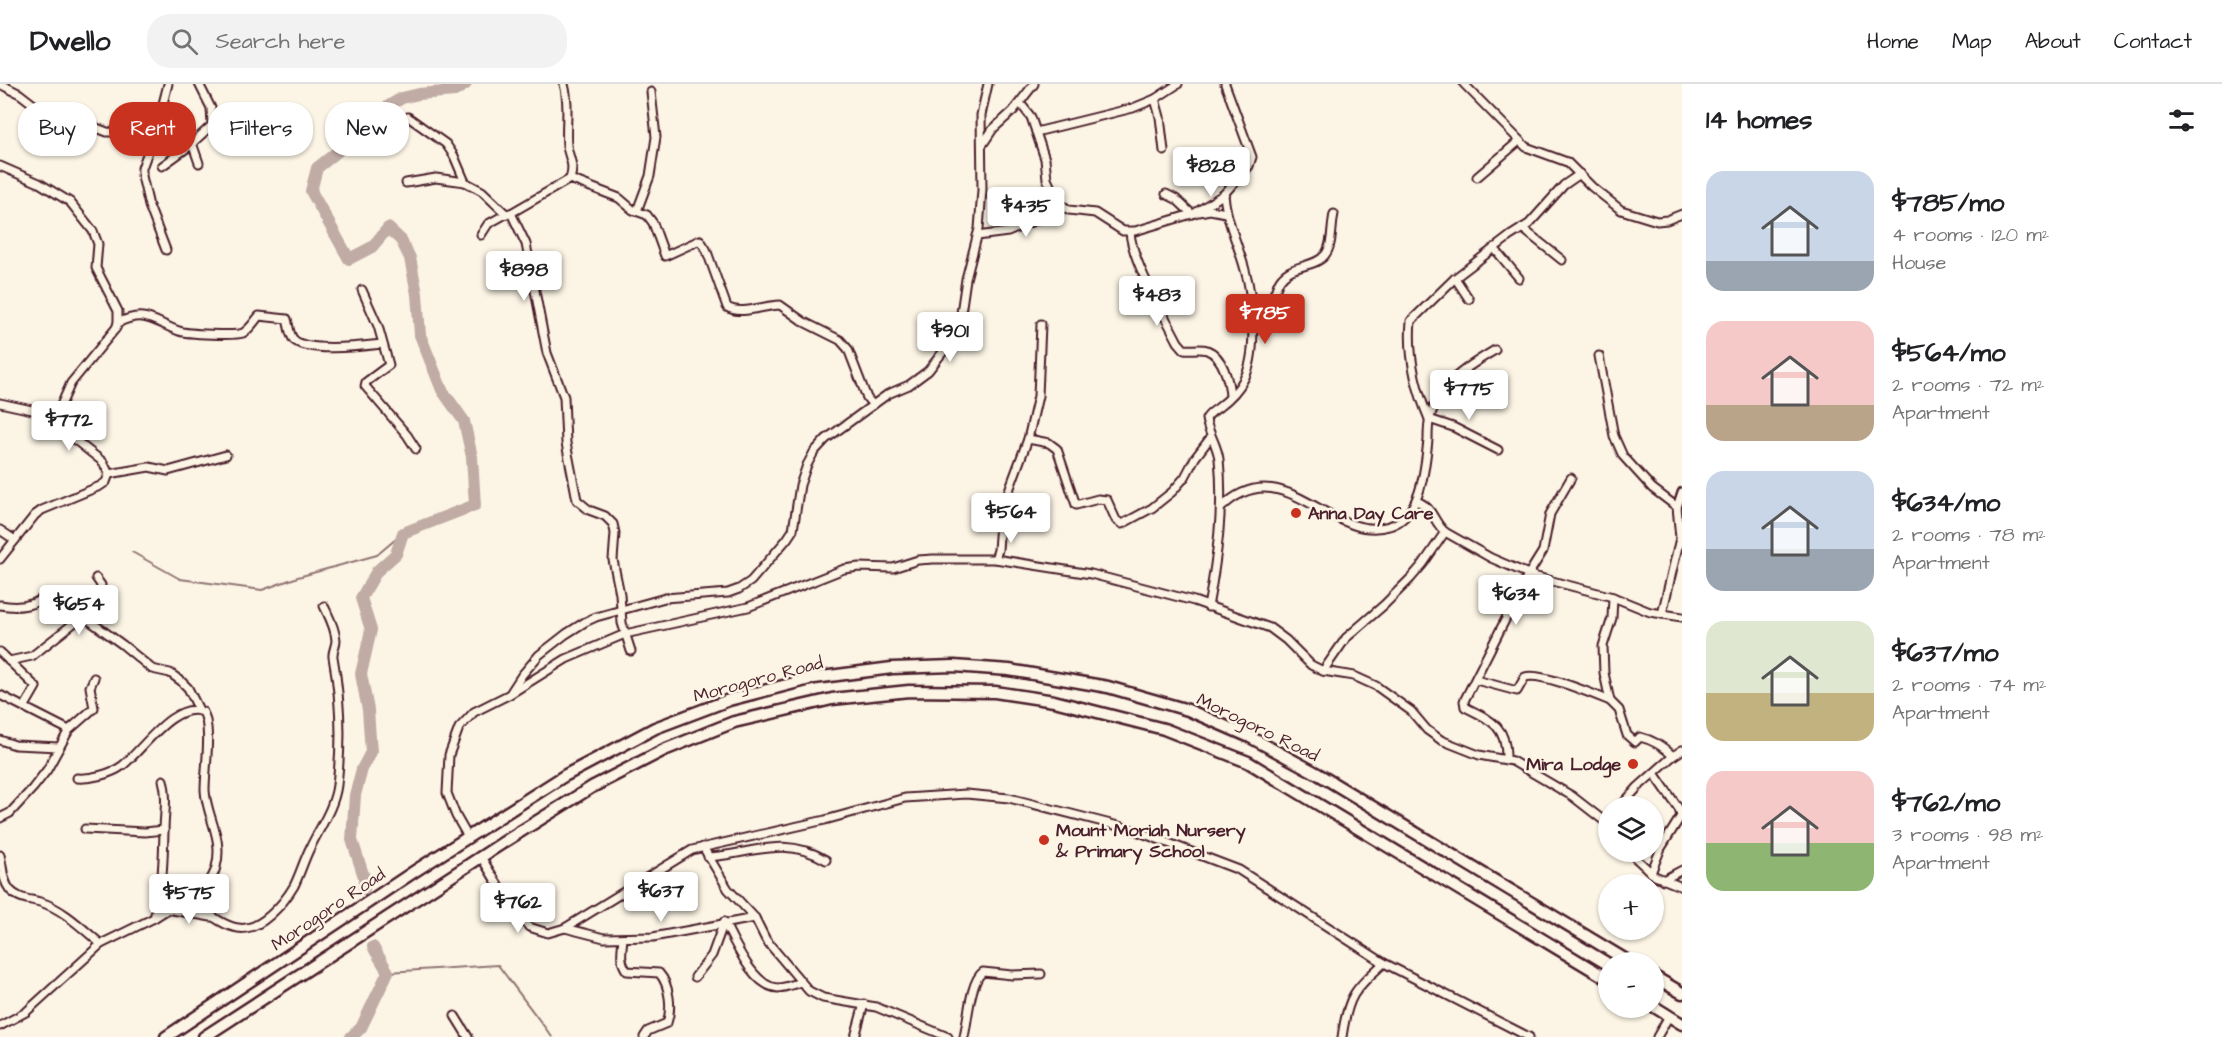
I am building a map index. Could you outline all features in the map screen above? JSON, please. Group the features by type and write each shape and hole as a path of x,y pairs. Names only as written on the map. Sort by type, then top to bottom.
{"highway":[{"name":"Morogoro Road","path":"166,1037 564,776 655,728 729,700 814,678 892,668 954,666 1009,670 1108,687 1188,710 1250,737 1318,774 1614,952"},
{"name":"Morogoro Road","path":"204,1037 592,787 664,750 734,722 832,699 909,691 995,692 1054,701 1164,729 1248,762 1598,973"},
{"path":"1664,982 1682,993"},
{"path":"1664,1013 1682,1024"}],"street":[{"path":"0,84 20,94 42,111 109,132"},
{"path":"163,102 168,84"},
{"path":"196,139 210,127 213,121 211,108 199,84"},
{"path":"481,235 488,224 570,179 573,165 567,147 568,101 564,84"},
{"path":"510,694 533,661 566,634 596,617 674,597 728,592 739,589 751,581 793,530 800,485 814,452 826,439 888,394 909,385 928,371 950,342 960,320 966,279 977,236 982,190 981,115 988,84"},
{"path":"982,144 993,129 1020,103 1034,84"},
{"path":"1036,132 1133,108 1155,99 1178,84"},
{"path":"1193,213 1224,194 1249,166 1252,157 1225,84"},
{"path":"1464,84 1520,141 1530,148 1562,159 1621,210 1657,221 1682,214"},
{"path":"637,211 650,176 656,137 651,92"},
{"path":"1155,99 1160,117 1164,151"},
{"path":"1020,103 1030,115 1045,159 1047,178 1058,202 1064,208"},
{"path":"409,118 446,144 465,182"},
{"path":"1477,177 1520,141"},
{"path":"196,154 199,163"},
{"path":"146,156 142,176 149,206 166,250"},
{"path":"162,166 175,156"},
{"path":"0,166 39,183 70,202 93,231 98,243 96,268 118,311 116,328 71,383 56,416"},
{"path":"1498,450 1453,427 1429,419 1422,402 1414,369 1411,322 1415,315 1455,278 1529,224 1564,185 1580,174"},
{"path":"406,183 431,178 465,182 482,191 508,213 526,244 547,353 565,402 566,443 577,500 590,510 605,516 613,524 615,533 613,560 622,623 631,651"},
{"path":"570,179 619,198 649,217 665,256 700,240 706,249 725,305 729,309 742,310 780,305 812,326 840,340 848,349 867,398 873,405"},
{"path":"1208,607 1221,508 1219,459 1206,419 1208,414 1230,396 1243,381 1252,360 1253,341 1245,270 1226,213 1224,194"},
{"path":"1166,195 1176,199 1193,213"},
{"path":"977,236 1008,232 1064,208 1095,213 1117,228 1130,231 1150,228 1193,213 1210,210 1226,213"},
{"path":"1250,303 1269,300 1274,296 1280,279 1290,271 1319,260 1326,254 1331,239 1334,214"},
{"path":"1522,228 1562,260"},
{"path":"1130,231 1131,245 1178,342 1187,350 1204,349 1215,356 1226,374 1230,396"},
{"path":"1494,248 1519,278"},
{"path":"1455,278 1469,299"},
{"path":"362,290 378,326 388,366 373,376 365,386 407,435 416,449"},
{"path":"118,323 134,316 159,321 183,332 236,334 248,330 259,316 273,316 287,319 291,336 296,342 303,344 346,348 382,344"},
{"path":"995,559 999,550 1000,523 1005,501 1028,439 1038,396 1041,324"},
{"path":"1221,508 1229,500 1250,489 1268,488 1298,498 1354,524 1381,528 1390,526 1402,519 1416,501 1425,459 1429,419 1453,378 1495,350"},
{"path":"1599,356 1614,436 1623,456 1652,488 1677,507"},
{"path":"0,403 47,412 56,416 65,432 104,462 109,474 106,482 100,486 35,515 0,559"},
{"path":"1028,439 1049,443 1057,448 1077,505 1103,498 1109,502 1116,520 1122,524 1152,508 1172,492 1185,477 1195,458 1211,437"},
{"path":"109,474 149,467 164,471 172,470 226,454"},
{"path":"1506,759 1504,739 1499,728 1492,721 1464,705 1464,701 1528,575 1543,551 1551,514 1571,478"},
{"path":"1662,614 1680,538 1677,507 1682,492"},
{"path":"1416,501 1430,509 1444,532 1528,575 1613,597 1650,612 1682,617"},
{"path":"0,530 15,540"},
{"path":"1323,670 1346,638 1384,605 1417,571 1444,532"},
{"path":"468,837 447,793 449,755 459,728 474,712 510,694 566,659 625,634 748,608 844,569 893,568 933,559 995,559 1091,574 1185,598 1270,628 1286,640 1304,660 1323,670 1354,676 1376,686 1411,711 1427,730 1441,740 1479,754 1506,759 1572,796 1598,815"},
{"path":"9,661 32,656 83,616 95,604 100,594 101,585 96,578"},
{"path":"0,605 13,607 36,604 48,595"},
{"path":"1610,702 1603,653 1612,618 1613,597"},
{"path":"191,900 216,918 237,928 260,923 275,910 293,886 308,850 329,812 336,788 340,707 336,685 337,669 333,655 336,642 334,627 324,606"},
{"path":"0,1026 26,1012 101,944 154,918 182,901 191,900 209,881 216,868 218,854 216,834 205,791 208,723 205,714 199,710 188,688 181,681 170,673 152,669 83,616"},
{"path":"0,652 36,686 25,706"},
{"path":"1476,680 1517,691 1525,677 1529,675 1569,686 1610,702 1619,710 1627,735 1632,740 1635,742 1640,737 1646,738 1665,748 1673,756"},
{"path":"0,818 10,813 33,789 47,770 69,730 94,708 90,687 93,678"},
{"path":"0,695 69,730"},
{"path":"77,778 101,774 121,766 171,719 185,712 199,710"},
{"path":"0,740 15,745 59,747"},
{"path":"1631,796 1682,750"},
{"path":"1640,862 1652,873 1661,848 1682,816 1679,808 1654,773"},
{"path":"154,918 162,884 166,794 163,780"},
{"path":"481,857 508,901 529,927 548,933 565,928 660,871 685,853 825,820 905,798 958,794 1009,798 1134,830 1222,863 1275,892 1384,963 1529,1037"},
{"path":"85,829 144,832 164,830"},
{"path":"708,857 726,856 771,846 784,846 800,849 826,860"},
{"path":"703,848 728,890 755,918 766,940 809,991 823,998 864,1004 905,1018 948,1037"},
{"path":"0,855 5,881 13,893 19,897 42,902 57,910 101,944"},
{"path":"1664,880 1682,870"},
{"path":"1664,880 1682,887"},
{"path":"167,909 216,918"},
{"path":"565,928 604,938 653,937 755,918"},
{"path":"694,977 712,955 724,922"},
{"path":"724,922 741,955 763,982 777,988 801,982"},
{"path":"623,938 621,958 622,965 627,971 659,973 666,983 669,1004 667,1023 648,1031 644,1037"},
{"path":"1342,1037 1346,1009 1353,994 1360,984 1384,963"},
{"path":"964,1037 974,985 980,974 983,972 1012,975 1041,974"},
{"path":"855,1037 864,1004"},
{"path":"454,1016 468,1037"},
{"path":"1657,1037 1669,1016"}],"waterway":[{"path":"364,889 364,877 352,840 355,795 362,769 371,752 368,710 361,674 371,630 361,598 377,571 396,554 403,533 475,505 472,457 464,421 442,390 420,335 417,294 410,258 401,240 388,228 372,247 349,259 311,191 317,168 337,152 364,121 402,98 455,91 466,84"},
{"path":"132,552 180,579 262,590 298,577 377,555 403,533"},
{"path":"351,1037 361,1028 388,972 373,947"},
{"path":"388,972 498,965 552,1037"}],"place":[{"name":"Anna Day Care","path":"1296,513"},
{"name":"Mira Lodge","path":"1633,764"},
{"name":"Mount Moriah Nursery & Primary School","path":"1044,840"}]}
